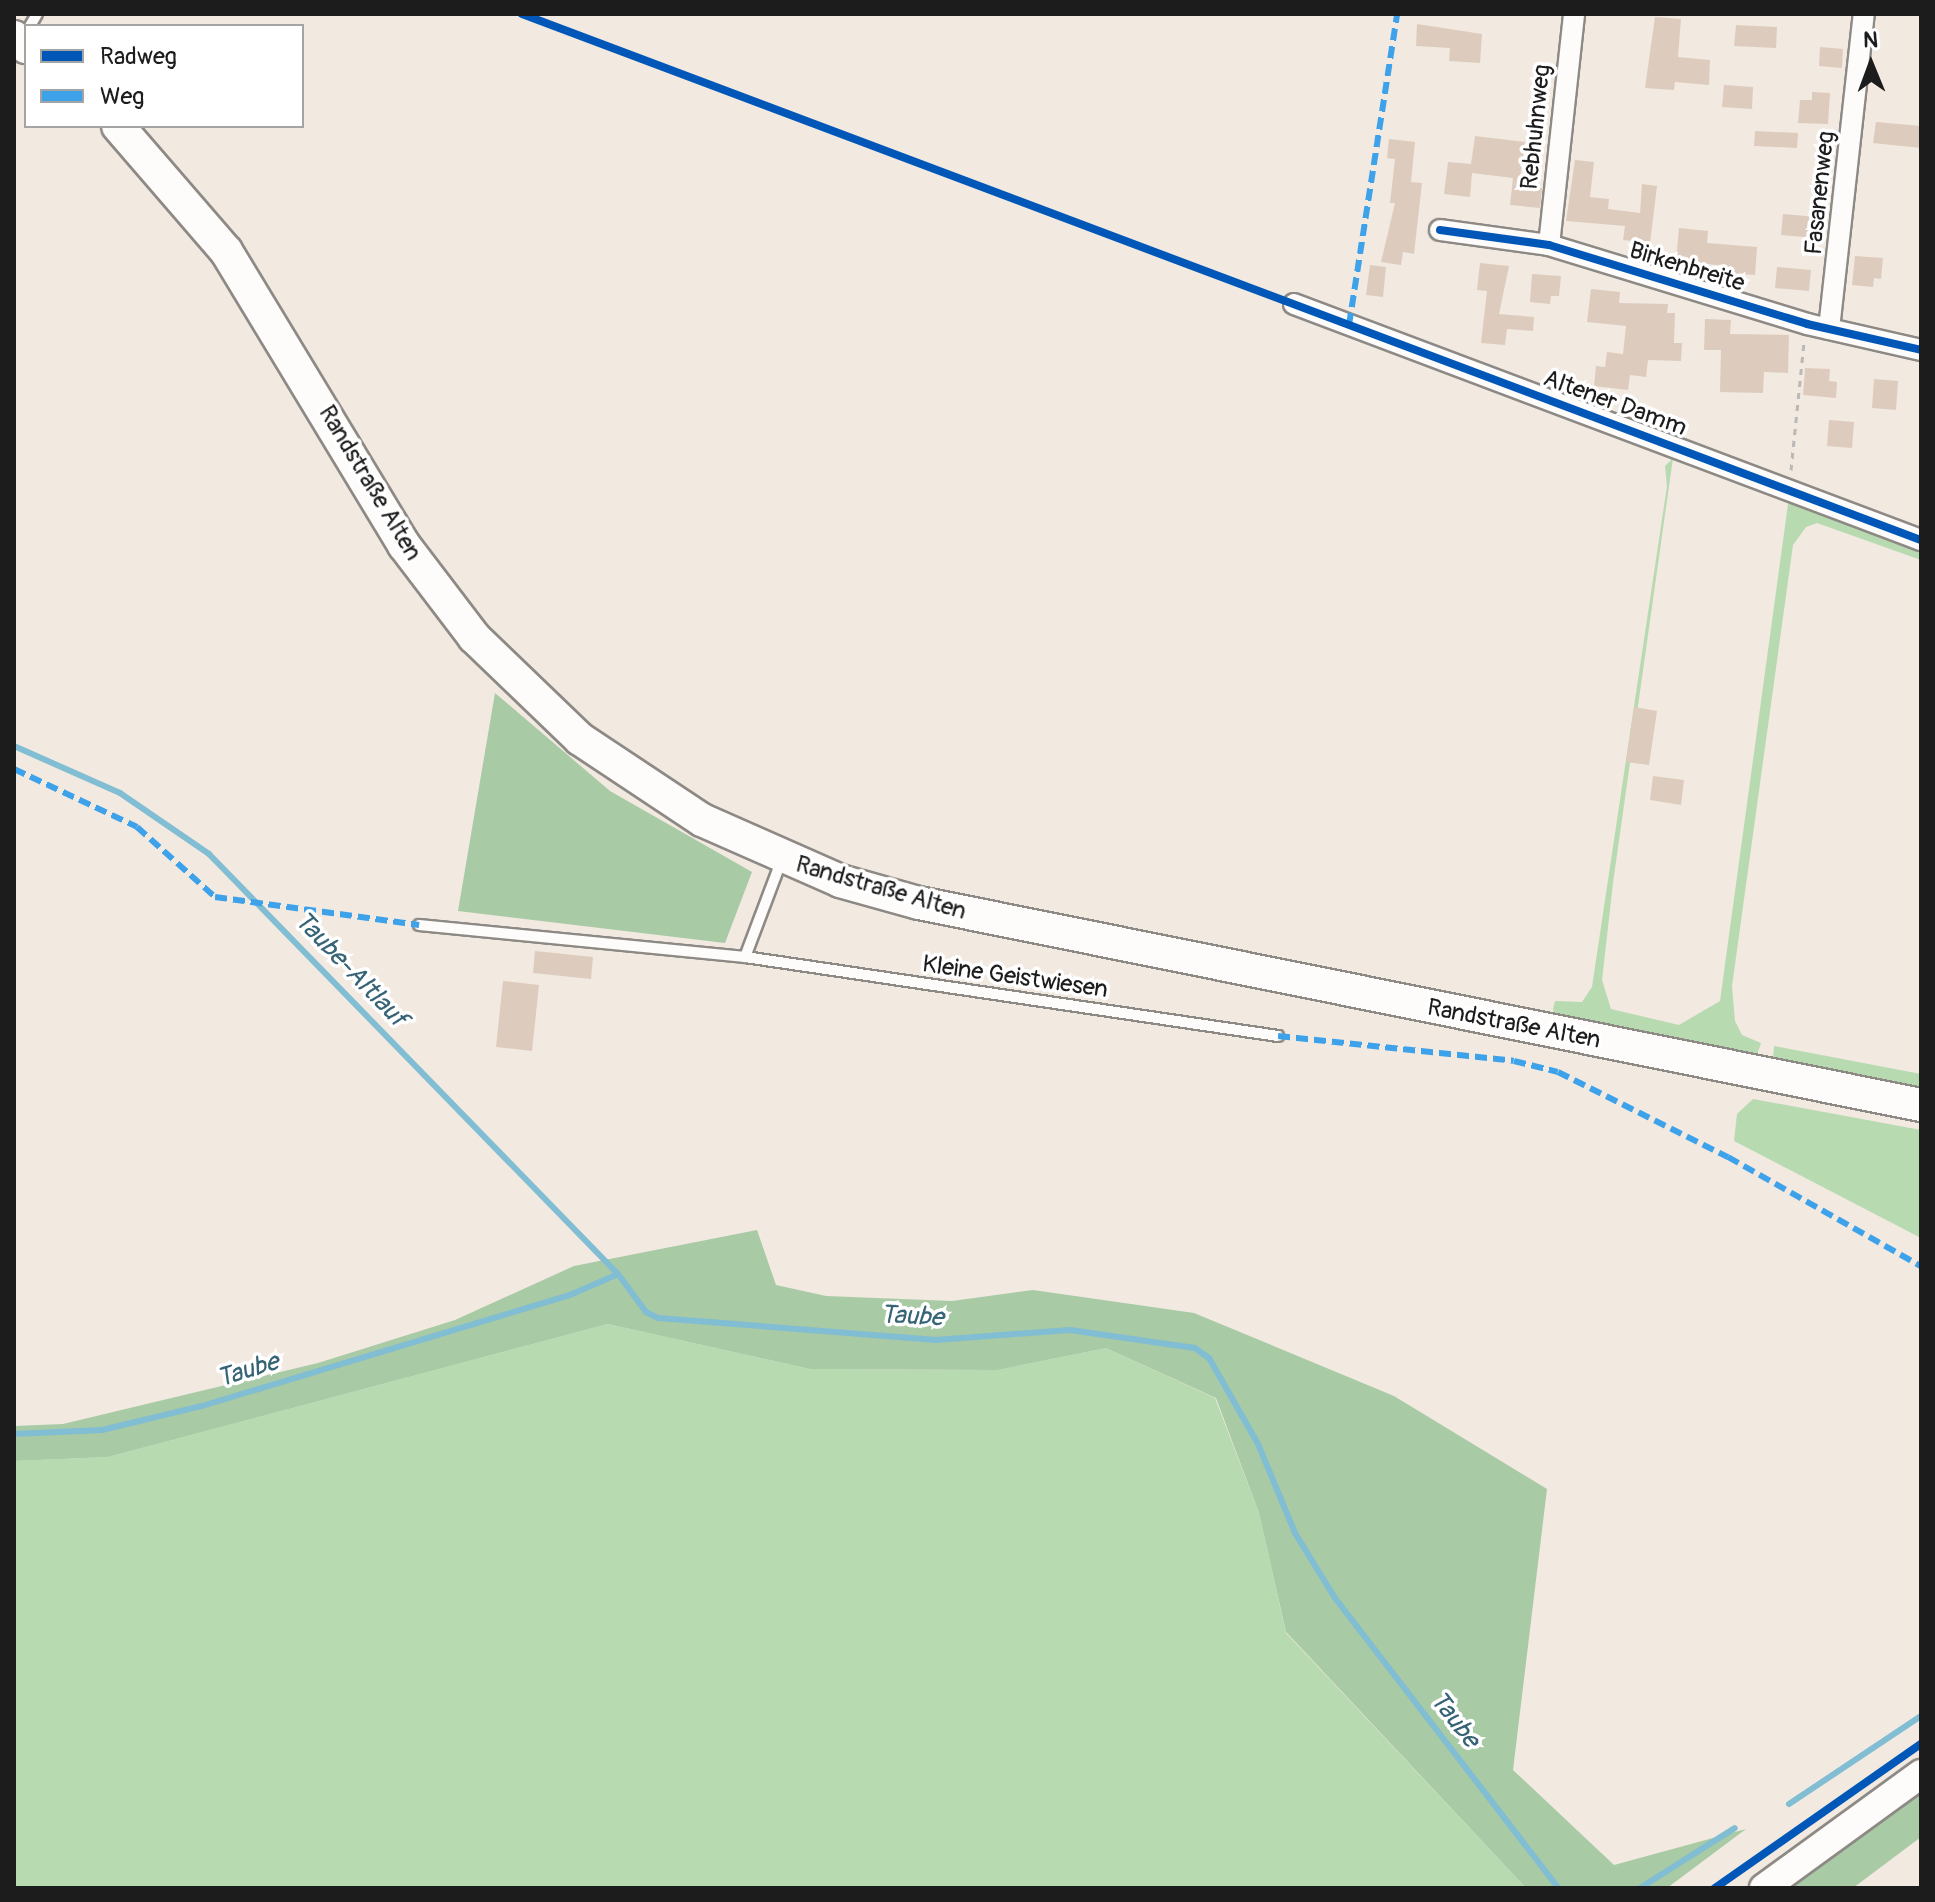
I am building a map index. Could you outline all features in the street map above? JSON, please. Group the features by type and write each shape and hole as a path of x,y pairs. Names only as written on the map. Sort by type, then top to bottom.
{"main road":[{"name":"Randstraße Alten","path":"120,128 226,251 404,545 495,661 580,739 635,780 782,859 840,881 998,921 1921,1105"},
{"path":"1764,1888 1921,1774"}],"street":[{"name":"Rebhuhnweg","path":"1549,245 1574,14"},
{"name":"Fasanenweg","path":"1829,329 1864,14"},
{"name":"Birkenbreite","path":"1440,230 1549,245 1807,324 1921,350"},
{"name":"Altener Damm","path":"1294,304 1921,540"}],"lane":[{"path":"745,957 782,859"},
{"name":"Kleine Geistwiesen","path":"419,925 745,957 1278,1036"}],"path":[{"path":"1785,489 1807,324"}],"green space":[{"path":"1673,458 1602,980 1611,1009 1679,1025 1720,1001 1789,497 1921,545 1921,560 1817,523 1806,527 1793,545 1732,986 1735,1021 1742,1035 1761,1043 1756,1058 1555,1016 1553,1009 1555,1001 1582,1002 1592,987 1667,486 1665,466"},
{"path":"495,693 610,791 752,872 725,943 458,911"},
{"path":"1774,1046 1921,1074 1921,1094 1773,1059"},
{"path":"1753,1099 1921,1130 1921,1238 1734,1141 1737,1114"},
{"path":"757,1230 776,1285 826,1296 952,1301 1033,1290 1194,1313 1394,1396 1547,1489 1513,1770 1614,1865 1746,1829 1667,1888 1526,1888 1286,1632 1259,1513 1216,1398 1106,1348 998,1370 810,1369 608,1324 108,1457 14,1461 14,1426 63,1424 318,1363 455,1320 574,1266"},
{"path":"608,1324 810,1369 998,1370 1106,1348 1215,1398 1259,1513 1286,1633 1526,1888 14,1888 14,1461 108,1457"},
{"path":"1921,1789 1921,1837 1853,1888 1785,1888"}],"building":[{"path":"1655,17 1681,19 1678,57 1710,60 1709,85 1675,82 1674,90 1645,88"},
{"path":"1417,24 1482,34 1480,63 1449,61 1450,48 1416,46"},
{"path":"1736,25 1777,27 1776,48 1734,46"},
{"path":"1820,47 1843,49 1842,68 1819,66"},
{"path":"1724,85 1753,87 1752,109 1722,107"},
{"path":"1812,92 1830,93 1828,124 1798,123 1800,100 1812,100"},
{"path":"1876,122 1921,126 1921,148 1873,143"},
{"path":"1755,131 1798,133 1797,148 1754,146"},
{"path":"1475,136 1525,142 1520,179 1535,180 1534,187 1542,188 1540,208 1510,205 1513,178 1472,173 1470,197 1444,194 1448,162 1471,164"},
{"path":"1389,139 1415,142 1411,182 1422,183 1414,254 1403,252 1401,265 1381,262 1395,203 1390,203 1395,159 1387,158"},
{"path":"1575,160 1594,162 1590,197 1609,199 1608,209 1640,213 1642,184 1657,186 1650,243 1623,240 1625,226 1566,221"},
{"path":"1783,214 1818,217 1816,238 1781,235"},
{"path":"1679,228 1708,231 1707,243 1757,247 1755,275 1727,273 1727,266 1676,261"},
{"path":"1855,256 1883,258 1881,279 1874,278 1873,287 1852,285"},
{"path":"1480,263 1509,266 1499,314 1534,317 1533,331 1507,329 1505,345 1481,343 1487,291 1477,290"},
{"path":"1370,265 1386,267 1383,297 1366,295"},
{"path":"1777,267 1811,270 1809,291 1775,288"},
{"path":"1532,274 1561,276 1559,296 1551,296 1550,304 1530,302"},
{"path":"1591,289 1620,292 1619,303 1668,304 1667,313 1675,313 1674,343 1682,343 1681,361 1648,360 1646,377 1630,375 1628,390 1594,386 1596,366 1605,367 1607,352 1623,354 1626,326 1587,322"},
{"path":"1705,319 1731,320 1730,334 1789,335 1788,373 1764,372 1763,393 1720,392 1721,350 1704,350"},
{"path":"1805,368 1830,369 1829,381 1837,382 1836,398 1803,395"},
{"path":"1874,379 1898,381 1896,410 1872,408"},
{"path":"1829,420 1854,422 1852,448 1827,446"},
{"path":"1634,707 1657,711 1649,765 1626,762"},
{"path":"1653,776 1684,780 1681,805 1650,800"},
{"path":"535,951 593,957 591,979 533,973"},
{"path":"503,981 539,985 532,1051 496,1047"}],"waterway":[{"name":"Taube-Altlauf","path":"14,746 120,793 209,854 618,1274"},
{"name":"Taube","path":"14,1434 102,1430 202,1406 570,1295 618,1274 646,1312 658,1318 936,1340 1070,1330 1195,1348 1209,1358 1258,1444 1295,1533 1335,1598 1558,1888"},
{"path":"1789,1804 1921,1716"},
{"path":"1640,1888 1735,1828"}],"marked path":[{"path":"1349,325 1397,14"},
{"path":"14,769 137,827 215,897 419,925"},
{"path":"1278,1036 1514,1061 1558,1072 1728,1157 1921,1266"}],"cycle path":[{"path":"522,14 1921,540"},
{"path":"1440,230 1549,245 1807,324 1921,350"},
{"path":"1715,1888 1921,1744"}]}
